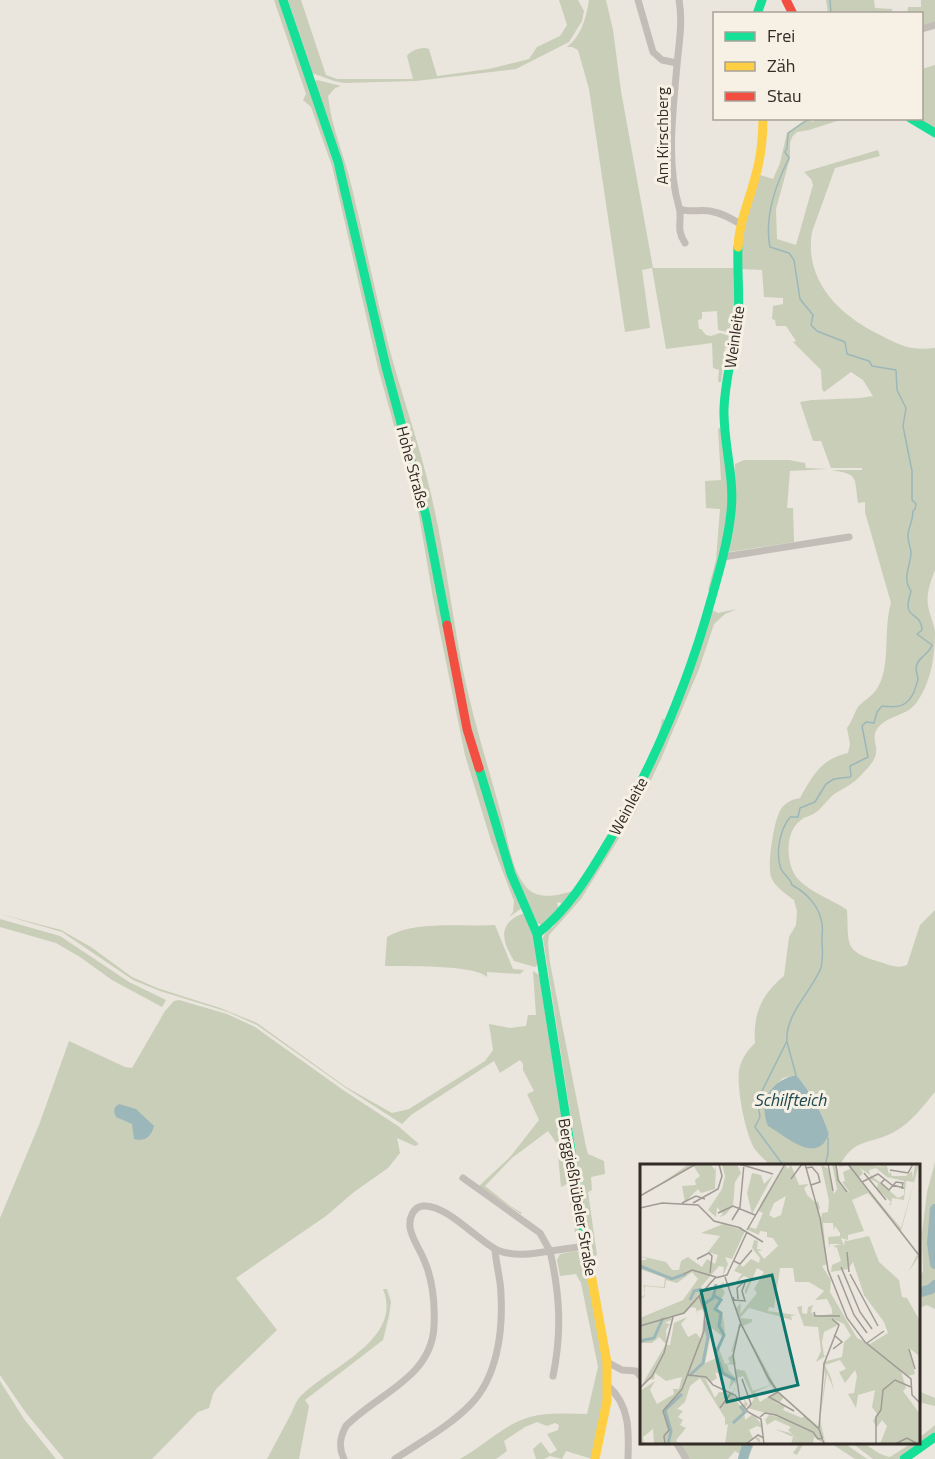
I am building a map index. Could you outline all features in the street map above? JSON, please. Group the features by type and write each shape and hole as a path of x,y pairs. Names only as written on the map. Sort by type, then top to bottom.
{"main road":[{"name":"Hohe Straße","path":"283,0 338,162 386,367 426,516 467,729 511,874 537,934"},
{"name":"Weinleite","path":"537,934 555,919 574,896 618,826 638,789 692,666 723,557 732,504 733,480 724,424 724,409 739,308 738,244 761,159 763,120"},
{"path":"913,120 935,133"},
{"name":"Berggießhübeler Straße","path":"537,934 586,1246 608,1362 605,1416 595,1459"},
{"path":"904,1459 935,1437"}],"street":[{"path":"638,0 652,52 663,60 677,63"},
{"name":"Am Kirschberg","path":"679,0 682,24 672,134 672,174 680,209 680,231 685,243"},
{"path":"680,209 723,214 742,225"},
{"path":"723,557 849,537"},
{"path":"463,1178 540,1233 550,1251 558,1285 560,1309 559,1336 553,1376"},
{"path":"344,1459 340,1442 346,1425 413,1374 427,1355 432,1338 434,1320 431,1288 425,1261 410,1229 410,1217 413,1212 422,1206 434,1208 454,1219 495,1249 524,1255 586,1246"},
{"path":"396,1459 455,1418 471,1404 487,1380 496,1356 501,1316 501,1294 495,1249"},
{"path":"608,1362 622,1370 636,1371 640,1376"},
{"path":"608,1386 616,1394 626,1414 628,1459"},
{"path":"677,1459 684,1456"}],"green space":[{"path":"274,0 280,0 343,193 341,195 423,516 458,700 522,908 509,917 513,912 514,901 491,841 465,755 433,598 419,515 378,368 332,166 311,107 303,100 306,94"},
{"path":"288,0 301,0 326,75 337,79 413,79 407,56 423,48 429,49 437,76 489,69 529,59 537,47 560,36 567,25 559,0 578,0 584,11 582,21 569,42 516,69 416,81 344,83 312,73"},
{"path":"589,0 606,0 653,268 734,268 735,304 731,333 718,330 717,311 702,312 702,319 698,320 699,329 706,335 720,333 730,336 728,348 725,348 721,382 718,382 719,370 713,368 712,343 666,349 652,268 642,270 650,328 625,332 589,89 578,50 567,47 580,32"},
{"path":"826,0 874,0 875,8 892,9 892,12 828,12"},
{"path":"921,0 935,0 935,23 923,27 923,12 907,12 908,7 921,7"},
{"path":"935,65 935,129 917,120 923,120 923,69"},
{"path":"317,80 341,86 335,88 328,96 332,119 352,188 390,351 428,482 465,680 516,870 530,891 542,895 572,891 584,874 567,902 562,905 560,902 557,903 559,911 542,925 537,923 514,872 471,727 430,514 315,82"},
{"path":"805,120 812,122 840,120 797,132 792,137 790,158 776,209 777,239 796,245 813,185 804,172 878,150 880,156 835,168 812,232 813,265 827,294 837,306 863,326 905,346 918,349 935,348 935,570 929,587 928,601 935,632 929,677 922,694 913,707 881,724 877,729 876,755 872,762 856,781 833,795 816,812 795,825 788,848 793,872 797,878 808,888 847,910 850,945 868,958 894,966 907,965 920,925 935,910 935,1092 906,1124 894,1132 857,1146 841,1164 769,1164 756,1150 747,1131 739,1084 741,1062 755,1043 757,1014 769,990 784,976 789,937 796,925 797,911 794,900 775,884 770,871 772,842 778,814 787,803 800,798 814,775 824,764 848,753 850,744 847,728 858,707 876,690 882,678 891,603 865,512 865,502 858,503 854,478 847,473 832,470 862,470 862,468 831,468 821,441 813,441 800,402 873,396 863,380 851,372 824,392 821,370 793,342 796,341 786,326 776,326 775,320 772,319 773,306 783,304 783,298 764,297 762,270 742,269 742,235 760,175 773,179 780,163 787,133","holes":["796,1075 816,1103 829,1134 826,1141 815,1148 789,1139 780,1133 771,1089 783,1078"]},
{"path":"718,428 721,429 729,466 728,517 711,591 708,590 716,560 720,509 706,508 705,481 721,480"},
{"path":"744,460 789,460 805,463 806,468 828,469 790,471 787,508 793,508 794,542 729,552 735,464"},
{"path":"737,609 725,614 714,624 699,669 636,811 581,899 549,935 550,963 586,1147 588,1154 604,1161 605,1174 591,1177 592,1190 588,1192 597,1255 595,1256 592,1255 543,938 546,931 553,927 631,808 712,610 718,613"},
{"path":"662,719 666,720 656,743"},
{"path":"635,787 627,806 589,867 619,816"},
{"path":"0,914 61,930 91,947 132,977 157,988 220,1008 257,1023 346,1087 392,1113 409,1109 485,1061 493,1050 489,1024 510,1028 526,1026 528,1015 536,1015 533,971 539,975 580,1232 575,1232 567,1184 561,1187 557,1144 548,1131 512,1158 485,1186 521,1214 479,1186 510,1157 539,1120 527,1094 534,1091 520,1060 500,1073 494,1061 411,1115 402,1124 346,1088 257,1025 228,1012 160,991 133,980 62,932"},
{"path":"522,914 526,915 533,935 538,964 535,967 514,961 505,940 505,928 514,918"},
{"path":"0,919 60,936 129,982 166,1000 162,1007 112,980 56,943 0,927"},
{"path":"495,925 513,969 524,970 520,974 487,972 487,977 454,968 385,966 387,937 398,932 425,926"},
{"path":"179,1000 227,1014 255,1027 398,1126 419,1144 415,1146 397,1138 400,1153 388,1168 354,1192 326,1216 236,1278 277,1330 217,1388 209,1408 198,1412 152,1459 64,1459 26,1413 0,1375 0,1218 39,1125 69,1041 125,1067 132,1068 165,1011 174,1001"},
{"path":"935,1162 935,1309 927,1305 920,1308 920,1276 923,1271 922,1233 927,1192"},
{"path":"576,1251 582,1254 585,1261 580,1265 586,1265 604,1363 603,1401 592,1459 566,1451 562,1459 550,1456 536,1459 533,1449 541,1442 550,1454 557,1450 547,1434 558,1430 559,1425 555,1423 547,1426 537,1422 504,1441 507,1451 496,1459 460,1459 521,1420 544,1414 587,1414 598,1367 581,1283 576,1274 560,1276 557,1260 560,1254"},
{"path":"383,1289 387,1289 391,1302 383,1340 305,1400 309,1406 299,1459 267,1459 299,1398 359,1352 383,1324 387,1307"},
{"path":"0,1381 24,1419 56,1459 0,1459"},
{"path":"920,1392 935,1398 935,1406 920,1402"},
{"path":"935,1425 935,1432 920,1443 920,1437"},
{"path":"679,1444 754,1444 747,1459 735,1451 728,1459 689,1459"},
{"path":"799,1444 808,1444 802,1446 797,1455 793,1453"},
{"path":"832,1444 845,1444 867,1459 855,1459"},
{"path":"853,1444 864,1444 890,1457 910,1444 919,1444 898,1459 873,1459"}],"water":[{"name":"Schilfteich","path":"796,1075 816,1103 829,1134 824,1143 817,1148 801,1146 792,1141 768,1126 765,1117 764,1108 768,1093 779,1082"},
{"path":"119,1104 136,1109 154,1126 147,1138 134,1139 132,1124 116,1117 115,1107"}],"waterway":[{"path":"830,0 831,12"},
{"path":"782,1164 755,1127 760,1117 759,1097 787,1041 787,1031 794,1013 820,970 822,930 821,918 816,906 808,896 792,885 781,869 778,856 781,835 790,817 798,817 800,808 815,802 826,784 834,779 850,777 850,766 868,757 862,726 866,722 874,723 877,712 882,706 893,707 908,701 918,682 917,664 932,645 917,634 922,630 920,621 910,612 908,606 911,591 907,582 911,553 908,534 916,504 912,500 912,471 903,426 906,408 897,390 896,370 872,366 869,361 847,354 845,342 817,331 811,325 813,315 800,299 794,260 789,253 770,247 770,213 776,190 789,158 785,152 788,133 808,120"},
{"path":"787,1042 796,1075"},
{"path":"825,1164 828,1138"},
{"path":"935,1209 932,1243 935,1264"},
{"path":"920,1292 931,1289 935,1285"},
{"path":"743,1459 747,1444"}],"traffic: fast":[{"path":"283,0 338,162 386,367 426,516 447,625"},
{"path":"758,12 762,0"},
{"path":"913,120 935,133"},
{"path":"537,934 560,913 578,889 627,810 681,692 702,631 723,557 731,512 732,499 724,409 738,319 738,247"},
{"path":"479,768 511,874 537,934 587,1252"},
{"path":"904,1459 935,1437"}],"traffic: slow":[{"path":"738,247 742,221 759,163 763,120"},
{"path":"587,1252 607,1362 607,1401 595,1459"}],"traffic: jam":[{"path":"786,0 792,12"},
{"path":"447,625 467,729 479,768"}]}
